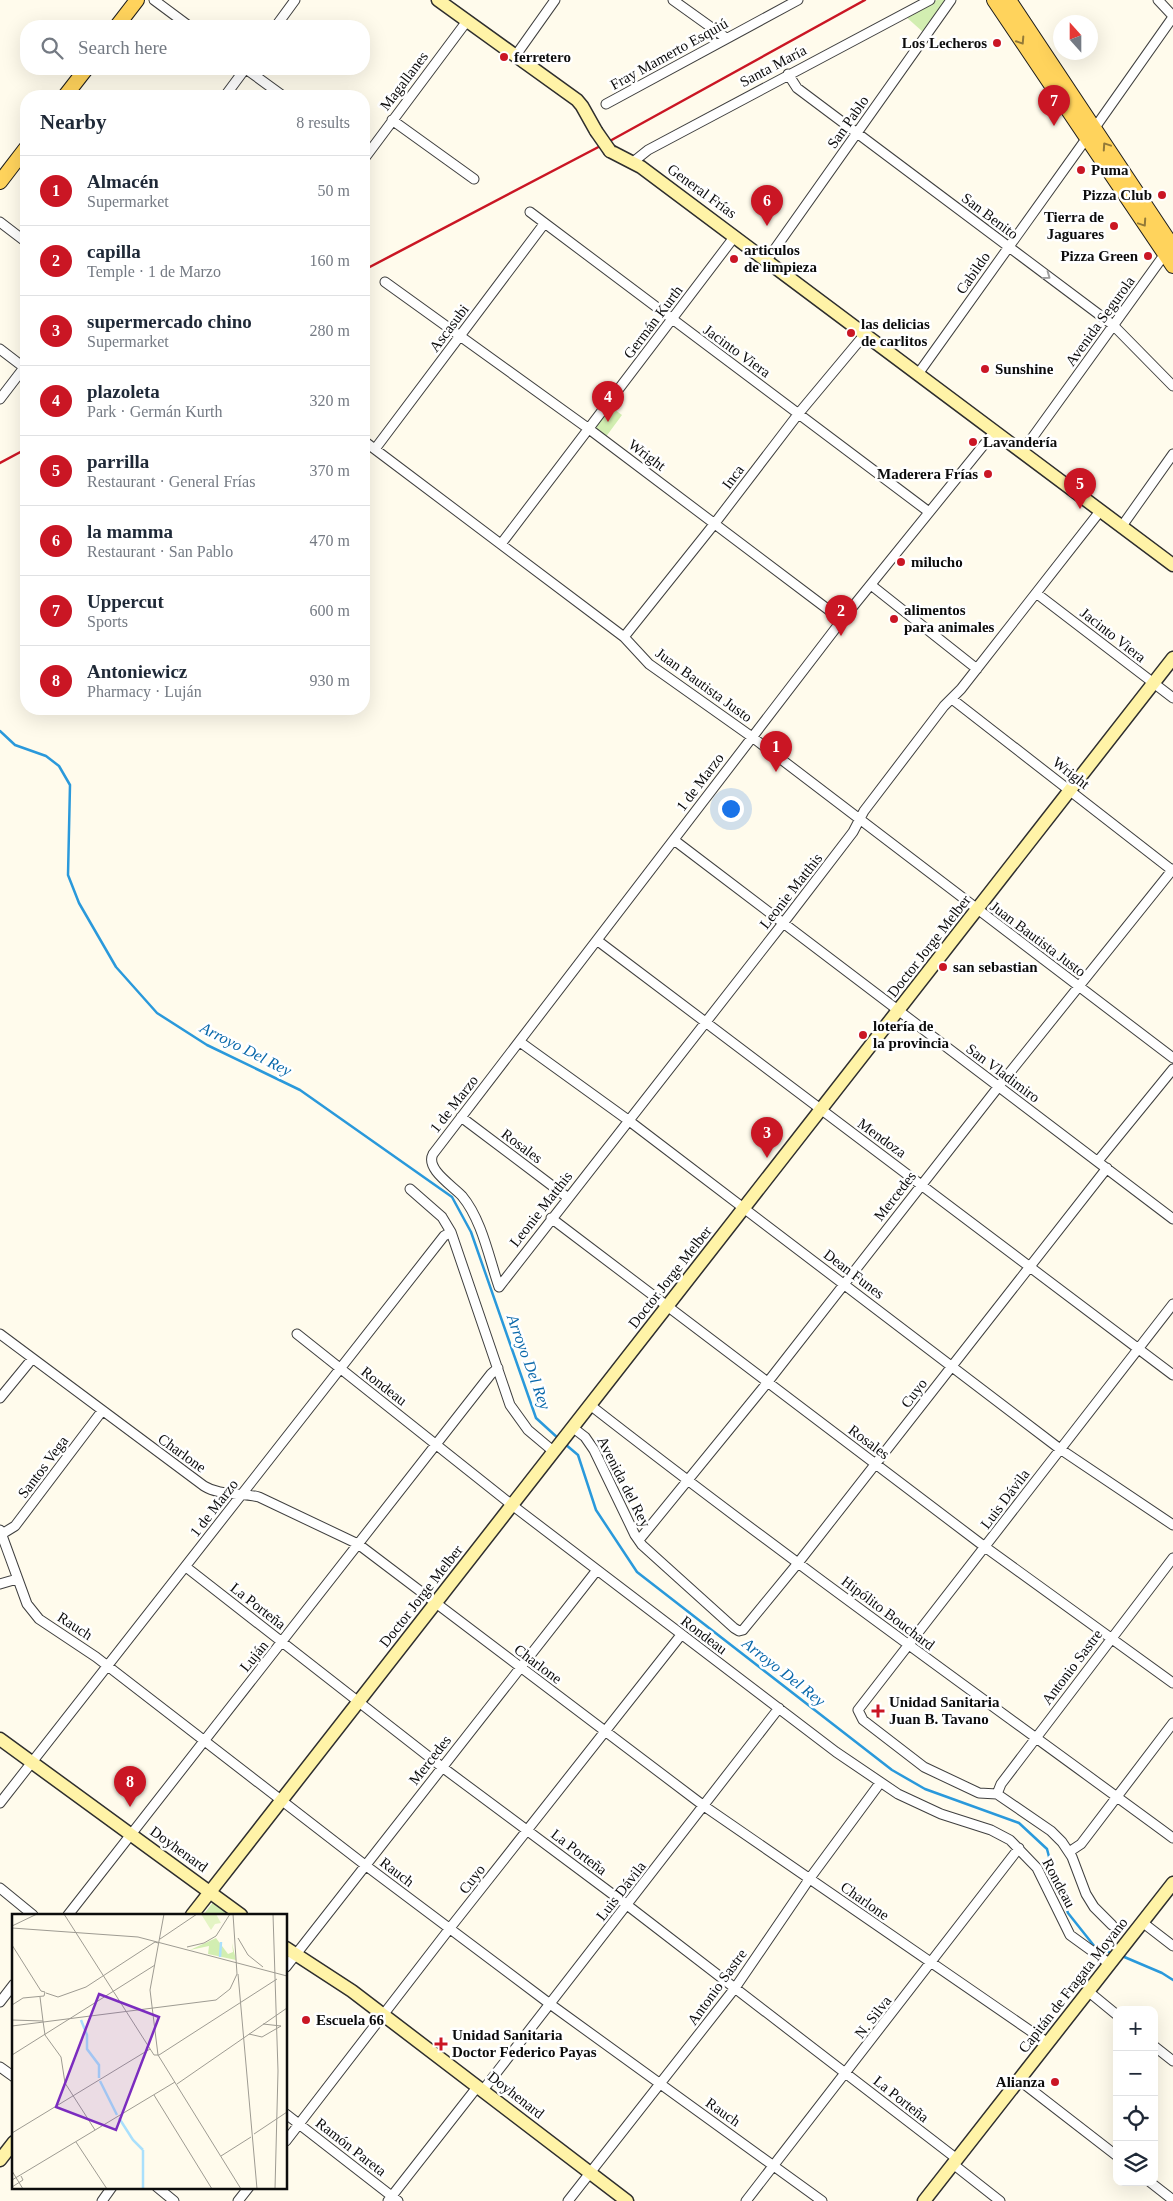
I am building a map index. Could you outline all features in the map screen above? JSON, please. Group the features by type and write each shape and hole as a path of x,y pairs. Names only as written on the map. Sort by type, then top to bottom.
{"main road":[{"path":"122,20 137,0"},
{"path":"994,0 1171,248 1173,266"},
{"path":"1010,0 1090,134"},
{"path":"70,90 81,75"},
{"path":"2,177 20,155"}],"street":[{"path":"154,0 181,20"},
{"path":"280,20 295,0"},
{"name":"General Frías","path":"438,0 577,100 610,151 633,162 735,236 1173,565"},
{"path":"516,55 555,0"},
{"path":"673,0 726,38"},
{"name":"Fray Mamerto Esquiú","path":"606,104 798,0"},
{"name":"Santa María","path":"633,162 648,150 930,0"},
{"name":"San Pablo","path":"767,260 952,0"},
{"path":"1158,0 1173,17"},
{"name":"Cabildo","path":"918,374 1173,17"},
{"name":"Magallanes","path":"370,150 467,21"},
{"name":"San Benito","path":"788,74 797,88 1114,325 1173,386"},
{"path":"229,90 241,75"},
{"path":"254,75 275,90"},
{"path":"392,120 474,179"},
{"name":"Jacinto Viera","path":"530,212 929,512"},
{"path":"0,222 20,237"},
{"name":"Ascasubi","path":"375,449 544,224"},
{"name":"Germán Kurth","path":"502,544 735,236"},
{"name":"Avenida Segurola","path":"1022,452 1171,248"},
{"name":"Wright","path":"384,282 589,429 842,620"},
{"name":"Inca","path":"624,637 715,523 799,413 865,334"},
{"path":"0,348 20,363"},
{"path":"0,399 20,374"},
{"name":"1 de Marzo","path":"499,1287 471,1210 462,1196 436,1170 432,1164 433,1154 842,620 994,431"},
{"name":"Juan Bautista Justo","path":"370,445 624,637 649,664 752,737 1173,1058"},
{"path":"1122,526 1173,454"},
{"name":"Leonie Matthis","path":"499,1287 784,922 860,820 864,811 1101,510"},
{"path":"871,585 977,669"},
{"name":"Jacinto Viera","path":"1036,593 1173,698"},
{"name":"Doctor Jorge Melber","path":"193,1914 570,1430 668,1308 1173,658"},
{"name":"Wright","path":"952,699 1173,870"},
{"name":"San Vladimiro","path":"674,840 1173,1219"},
{"name":"Mercedes","path":"639,1540 767,1383 998,1086 1173,870"},
{"name":"Mendoza","path":"598,941 1173,1375"},
{"name":"Dean Funes","path":"520,1042 628,1120 1060,1449 1173,1525"},
{"path":"1098,1161 1173,1069"},
{"name":"Rosales","path":"461,1117 567,1198"},
{"name":"Cuyo","path":"739,1630 744,1630 798,1563 1030,1268 1106,1168"},
{"path":"410,1189 442,1217 451,1232 506,1395 516,1414 528,1430 556,1448"},
{"name":"Rosales","path":"551,1218 985,1547 1173,1683"},
{"name":"1 de Marzo","path":"0,1803 444,1236 451,1232"},
{"name":"Luis Dávila","path":"997,1794 980,1793 924,1767 864,1720 858,1710 1173,1304"},
{"name":"Charlone","path":"0,1334 210,1490 244,1493 268,1501 358,1544 704,1806 1048,2043"},
{"name":"Rondeau","path":"296,1334 512,1505 681,1635 880,1782 941,1814 991,1830 1019,1848 1037,1868 1070,1934 1111,1963"},
{"path":"0,1398 32,1359"},
{"name":"Luján","path":"69,1914 491,1374 498,1368"},
{"name":"Hipólito Bouchard","path":"590,1405 908,1646 1173,1838"},
{"name":"Santos Vega","path":"1,1532 15,1526 102,1411"},
{"name":"Avenida del Rey","path":"570,1430 585,1437 594,1450 639,1540 739,1630"},
{"name":"Rauch","path":"1,1532 17,1578 31,1610 39,1619 108,1666 280,1801 550,2004 775,2165 822,2201"},
{"name":"Antonio Sastre","path":"997,1794 1001,1784 1173,1558"},
{"name":"La Porteña","path":"186,1567 442,1767 627,1905 846,2074 1000,2201"},
{"name":"Mercedes","path":"291,1952 365,1865 597,1570"},
{"path":"0,1584 17,1578"},
{"name":"Cuyo","path":"288,2139 450,1928 681,1635"},
{"name":"Luis Dávila","path":"393,2199 550,2004 779,1708"},
{"path":"1070,1852 1081,1844 1173,1723"},
{"name":"Doyhenard","path":"0,1739 240,1914"},
{"name":"Antonio Sastre","path":"568,2201 661,2085 735,1988 810,1878 880,1782"},
{"path":"997,1794 1051,1831 1070,1852 1094,1908 1112,1925"},
{"name":"N. Silva","path":"746,2201 1019,1848"},
{"name":"Capitán de Fragata Moyano","path":"924,2201 1173,1883"},
{"path":"0,1888 32,1914"},
{"path":"1142,1922 1173,1946"},
{"name":"Doyhenard","path":"291,1952 345,1986 627,2201"},
{"path":"0,2002 12,1987"},
{"path":"1089,1992 1113,2012"},
{"path":"1158,2049 1173,2061"},
{"path":"0,2066 12,2075"},
{"path":"1019,2080 1113,2153"},
{"name":"Ramón Pareta","path":"288,2115 393,2199"},
{"path":"0,2160 12,2145"},
{"path":"1155,2186 1170,2197"},
{"path":"102,2201 111,2188"},
{"path":"158,2188 174,2201"},
{"path":"238,2201 248,2188"}],"green space":[{"path":"937,0 945,0 923,32 905,16"},
{"path":"611,407 622,415 605,438 593,429"},
{"path":"214,1901 230,1914 204,1914"}],"waterway":[{"name":"Arroyo Del Rey","path":"0,731 15,745 46,756 59,766 70,785 68,875 79,903 116,967 157,1013 207,1045 300,1090 452,1197 471,1232 536,1418 559,1439"},
{"name":"Arroyo Del Rey","path":"565,1444 578,1455 596,1510 637,1572 892,1770 925,1789 1019,1823 1047,1849 1054,1876 1068,1913 1095,1947 1112,1953"},
{"name":"Arroyo Del Rey","path":"1122,1956 1162,1973 1173,1980"}],"railway":[{"path":"370,267 608,142 865,0"},
{"path":"0,463 20,452"}],"place":[{"name":"Los Lecheros","path":"997,43"},
{"name":"ferretero","path":"504,57"},
{"name":"Uppercut","path":"1054,126"},
{"name":"Puma","path":"1081,170"},
{"name":"Pizza Club","path":"1162,195"},
{"name":"la mamma","path":"767,226"},
{"name":"Tierra de Jaguares","path":"1114,226"},
{"name":"Pizza Green","path":"1148,256"},
{"name":"articulos de limpieza","path":"734,259"},
{"name":"las delicias de carlitos","path":"851,333"},
{"name":"Sunshine","path":"985,369"},
{"name":"plazoleta","path":"608,422"},
{"name":"Lavandería","path":"973,442"},
{"name":"Maderera Frías","path":"988,474"},
{"name":"parrilla","path":"1080,509"},
{"name":"milucho","path":"901,562"},
{"name":"alimentos para animales","path":"894,619"},
{"name":"capilla","path":"841,636"},
{"name":"Almacén","path":"776,772"},
{"name":"san sebastian","path":"943,967"},
{"name":"lotería de la provincia","path":"863,1035"},
{"name":"supermercado chino","path":"767,1158"},
{"name":"Unidad Sanitaria Juan B. Tavano","path":"878,1711"},
{"name":"Antoniewicz","path":"130,1807"},
{"name":"Escuela 66","path":"306,2020"},
{"name":"Unidad Sanitaria Doctor Federico Payas","path":"441,2044"},
{"name":"Alianza","path":"1055,2082"}]}
